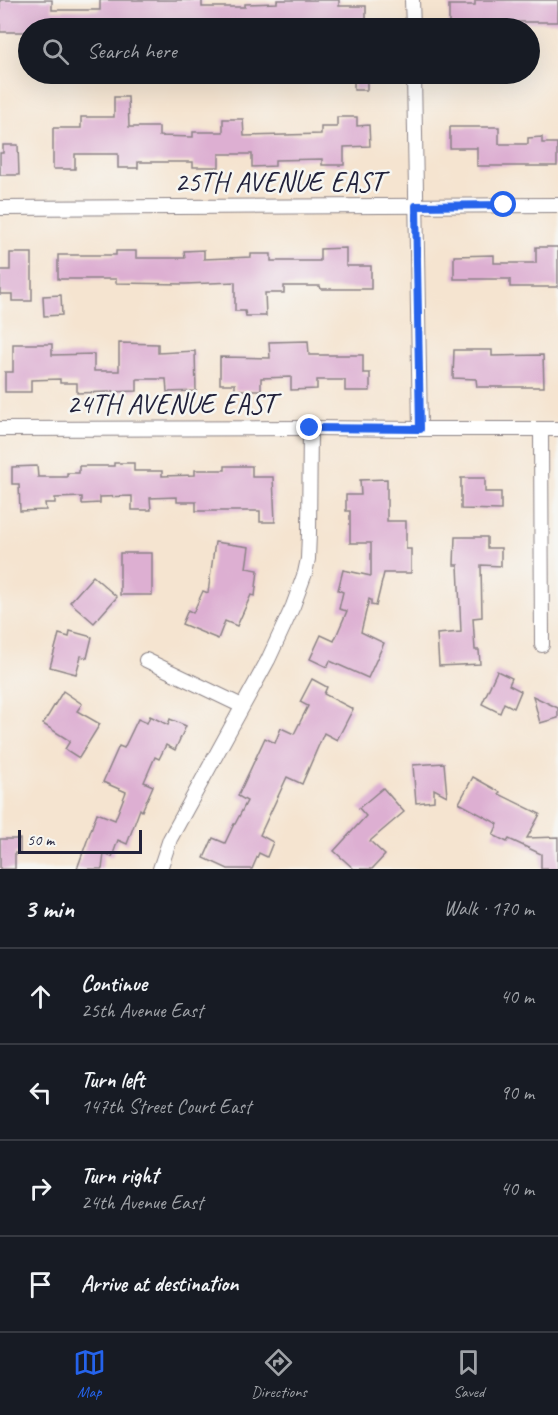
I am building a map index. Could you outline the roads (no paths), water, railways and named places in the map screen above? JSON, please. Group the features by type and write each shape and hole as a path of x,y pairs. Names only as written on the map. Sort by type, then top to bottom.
{"street":[{"path":"412,0 412,18"},
{"path":"414,84 420,429"},
{"name":"25TH AVENUE EAST","path":"0,208 558,205"},
{"path":"160,869 170,839 268,660 293,606 305,573 308,559 310,428"},
{"name":"24TH AVENUE EAST","path":"0,429 558,429"},
{"path":"541,429 542,645"},
{"path":"146,660 242,706"}]}
